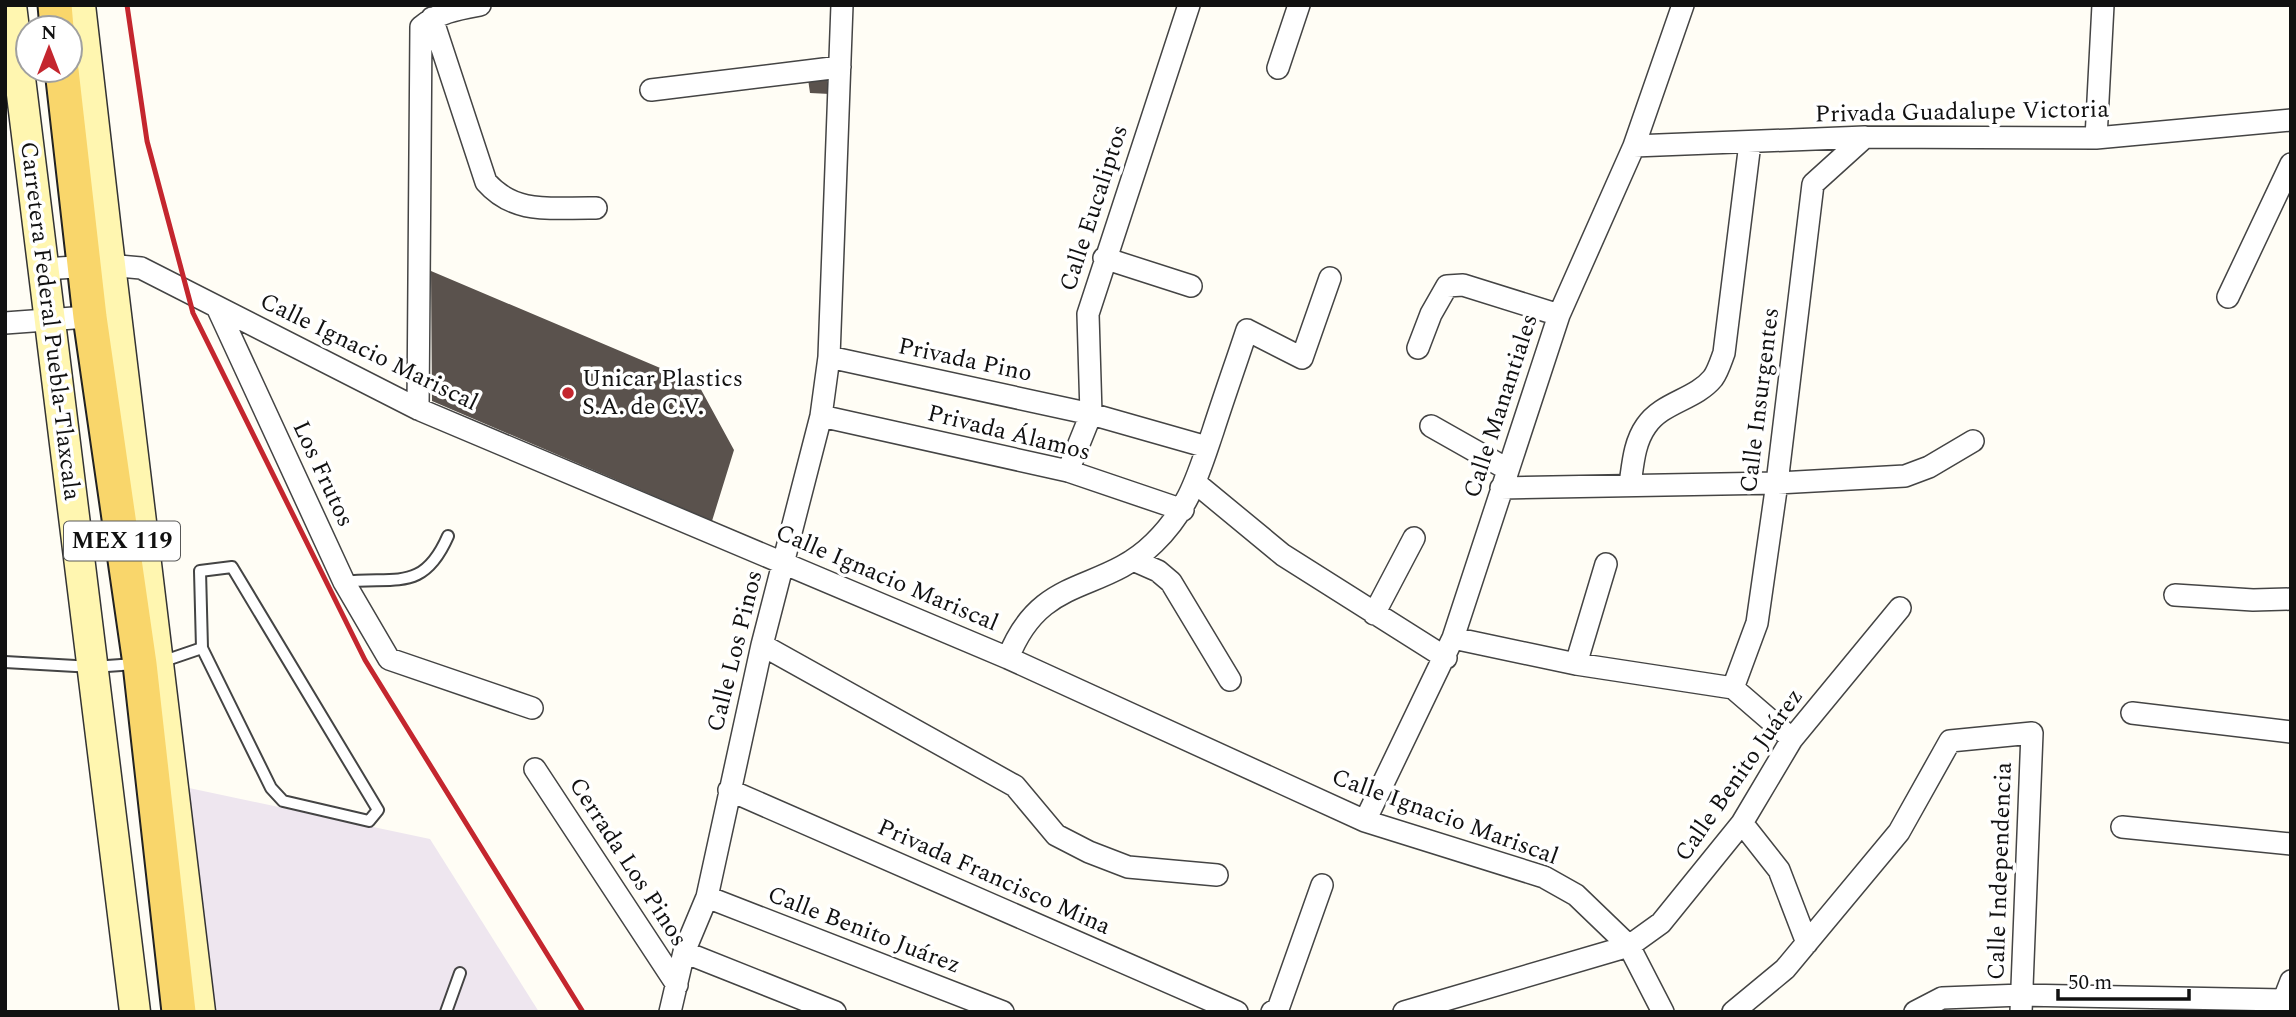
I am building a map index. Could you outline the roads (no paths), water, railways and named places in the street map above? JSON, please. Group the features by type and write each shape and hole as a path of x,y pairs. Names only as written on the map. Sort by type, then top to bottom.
{"main road":[{"name":"Carretera Federal Puebla-Tlaxcala","path":"75,267 80,5"},
{"name":"Carretera Federal Puebla-Tlaxcala","path":"33,84 75,267 128,665 158,1012"},
{"name":"Carretera Federal Puebla-Tlaxcala","path":"63,84 81,318 179,1012"},
{"name":"Carretera Federal Puebla-Tlaxcala","path":"128,665 135,1012"},
{"name":"Carretera Federal Puebla-Tlaxcala","path":"128,665 200,1012"}],"street":[{"path":"418,410 421,27 443,11 480,5"},
{"name":"Calle Los Pinos","path":"670,1012 684,952 707,897 762,645 821,416 829,357 842,5"},
{"name":"Calle Eucaliptos","path":"1068,471 1091,414 1088,314 1104,258 1189,5"},
{"path":"1278,68 1299,5"},
{"name":"Calle Manantiales","path":"1365,821 1449,648 1559,315 1634,146 1683,5"},
{"path":"2096,138 2103,5"},
{"path":"443,11 486,182 499,197 518,206 596,208"},
{"path":"651,90 840,67"},
{"name":"Privada Guadalupe Victoria","path":"1634,146 1865,137 2096,138 2291,120"},
{"name":"Calle Insurgentes","path":"1733,688 1757,623 1777,483 1813,184 1865,137"},
{"path":"1630,484 1635,449 1646,425 1668,406 1698,391 1714,377 1724,353 1750,143"},
{"path":"2228,297 2291,164"},
{"path":"1104,258 1191,286"},
{"name":"Calle Ignacio Mariscal","path":"75,267 141,268 418,410 784,561 1008,658 1365,821 1544,877 1576,895 1629,946 1663,1012"},
{"path":"1008,658 1019,631 1036,610 1058,596 1133,560 1154,543 1182,510 1197,484 1247,330 1301,358 1330,278"},
{"path":"1418,348 1431,314 1447,286 1463,285 1559,315"},
{"name":"Los Frutos","path":"217,307 344,582 389,659 531,708"},
{"path":"5,323 81,318"},
{"name":"Privada Pino","path":"829,357 1091,414 1207,447"},
{"name":"Privada Álamos","path":"821,416 1068,471 1182,510"},
{"path":"1431,426 1504,479 1630,484 1777,483 1905,476 1930,467 1973,441"},
{"path":"1197,484 1283,555 1374,614 1449,648 1733,688 1792,739"},
{"path":"1374,614 1413,538"},
{"path":"1133,560 1171,582 1230,680"},
{"path":"1576,664 1606,564"},
{"path":"2175,595 2291,599"},
{"name":"Calle Benito Juárez","path":"1404,1012 1629,946 1661,923 1742,823 1792,739 1900,608"},
{"path":"762,645 1015,786 1056,835 1089,852 1128,867 1217,875"},
{"path":"2132,713 2291,732"},
{"name":"Calle Independencia","path":"1807,943 1899,832 1950,741 2032,733 2021,1003"},
{"name":"Cerrada Los Pinos","path":"535,769 677,985"},
{"name":"Privada Francisco Mina","path":"729,790 1237,1012"},
{"path":"1733,1012 1785,969 1807,943 1779,870 1742,823"},
{"path":"2122,827 2291,845"},
{"path":"1272,1012 1278,1009 1322,885"},
{"name":"Calle Benito Juárez","path":"707,897 1003,1012"},
{"path":"684,952 835,1012"},
{"path":"1915,1012 1942,998 2021,1003 2285,998"}],"lane":[{"path":"344,582 419,576 438,559 448,536"},
{"path":"232,567 378,810 369,821 283,801 271,788 202,648 200,571 232,567"},
{"path":"5,662 128,665 202,648"},
{"path":"446,1012 460,973"}],"railway":[{"path":"127,5 147,141 193,313 365,660 583,1012"}],"place":[{"name":"Unicar Plastics S.A. de C.V.","path":"568,393"}]}
